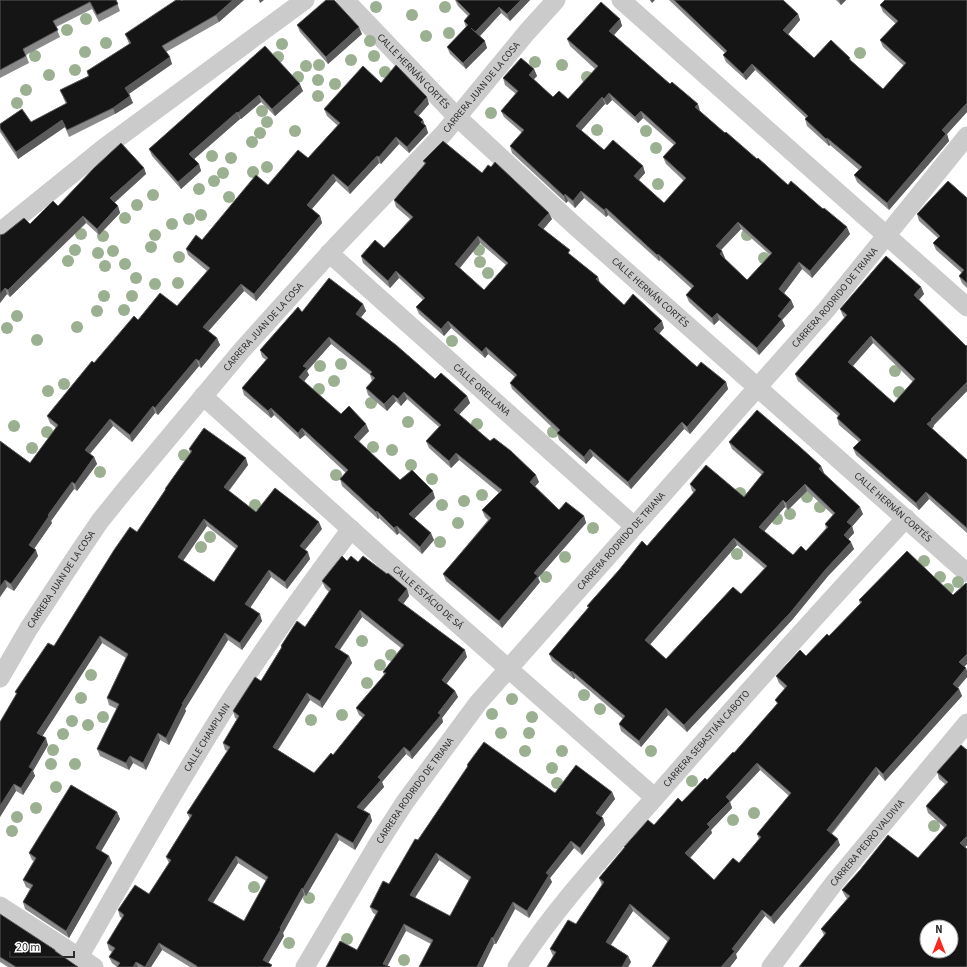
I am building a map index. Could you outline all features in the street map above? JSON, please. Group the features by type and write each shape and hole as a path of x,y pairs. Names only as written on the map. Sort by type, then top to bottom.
{"street":[{"path":"0,232 104,148 304,0"},
{"name":"CALLE HERNÁN CORTÉS","path":"346,0 456,117 574,225 967,573"},
{"name":"CARRERA JUAN DE LA COSA","path":"0,678 29,628 100,521 242,350 329,253 438,138 527,32 556,0"},
{"path":"621,0 967,307"},
{"name":"CARRERA RODRIDO DE TRIANA","path":"305,967 405,802 478,703 826,310 967,136"},
{"name":"CALLE ORELLANA","path":"329,253 634,526"},
{"name":"CALLE ESTÁCIO DE SÁ","path":"203,396 654,797"},
{"name":"CARRERA SEBASTIÁN CABOTO","path":"517,967 546,925 654,797 793,641 906,518"},
{"name":"CALLE CHAMPLAIN","path":"87,962 167,803 227,705 278,630 351,529"},
{"name":"CARRERA PEDRO VALDIVIA","path":"771,967 834,883 967,723"},
{"path":"0,906 87,962"}],"building":[{"path":"0,0 116,0 118,4 97,15 90,2 53,21 58,30 23,49 26,56 0,70"},
{"path":"176,0 233,0 216,15 162,46 170,57 125,88 130,96 113,108 67,130 62,120 16,152 0,128 0,124 22,109 31,122 67,103 60,90 89,76 87,71 131,43 125,34"},
{"path":"326,0 334,0 359,27 326,57 297,25"},
{"path":"456,0 521,0 507,14 499,7 475,32 485,41 463,63 447,47 468,25 464,21 470,14"},
{"path":"674,0 783,0 798,14 783,30 814,58 831,40 850,58 849,59 883,89 906,63 880,40 898,21 880,5 885,0 967,0 967,103 942,130 946,134 887,203 854,175 862,167 827,138 826,139 805,119 808,116 752,64 743,74 723,55 727,51"},
{"path":"601,2 620,19 609,31 670,84 672,82 698,104 695,107 757,159 758,158 788,185 791,181 823,209 824,208 847,227 810,271 799,262 779,289 791,300 778,316 782,319 757,348 717,313 712,318 686,295 694,286 658,254 657,255 606,208 604,210 581,191 573,201 565,194 564,196 510,146 524,130 501,111 518,91 503,78 521,58 534,69 529,75 553,97 559,91 568,99 598,66 567,39","holes":["609,93 635,117 641,111 676,143 663,157 686,178 664,203 634,176 643,166 613,140 604,150 576,126 602,97 604,99","738,222 772,253 747,280 720,254 722,251 716,246"]},
{"path":"265,46 300,84 272,109 259,95 238,113 237,112 189,154 199,164 178,182 149,149"},
{"path":"396,65 427,97 414,112 423,120 421,122 426,126 407,147 396,137 379,157 377,156 348,187 333,174 307,205 320,216 254,294 241,284 203,327 217,338 199,361 196,359 155,408 153,406 130,435 110,419 85,450 94,457 75,484 72,482 48,515 49,516 29,545 36,550 11,584 5,580 0,587 0,441 30,463 58,425 47,416 92,361 94,363 134,316 138,320 160,293 177,306 210,268 186,249 196,235 202,240 256,175 268,185 298,150 308,158 340,123 324,109 363,66 381,83"},
{"path":"443,141 482,173 488,165 491,167 495,162 549,213 538,225 570,250 568,253 598,277 596,279 624,305 633,294 662,321 654,329 697,367 701,362 726,382 687,427 682,422 628,482 590,449 584,457 557,433 560,430 510,383 517,375 486,347 482,352 448,321 441,329 416,307 425,298 396,271 388,281 361,256 375,240 384,248 413,217 394,200 426,163 423,161","holes":["478,236 508,263 484,290 455,264"]},
{"path":"121,143 144,168 110,198 118,206 97,229 83,216 8,290 5,288 0,294 0,235 4,234 24,218 30,224 53,201 58,206 94,168"},
{"path":"948,181 967,198 967,283 959,276 964,270 933,243 940,236 917,214"},
{"path":"886,256 921,287 914,295 966,346 967,345 967,382 927,424 967,460 967,528 926,492 916,503 853,448 861,440 837,418 840,414 795,374 847,315 840,309","holes":["871,336 915,379 894,403 848,362"]},
{"path":"329,278 363,304 356,314 396,345 435,379 441,373 467,396 454,410 490,441 494,438 511,451 536,475 530,482 559,510 566,502 584,516 534,573 538,576 499,621 443,574 491,518 482,510 502,490 456,453 449,461 426,441 441,425 404,392 398,399 393,395 384,404 366,388 375,378 370,374 372,372 329,337 303,366 307,368 299,377 341,414 349,406 366,424 354,437 400,480 412,470 433,491 409,514 431,533 420,547 397,526 394,528 340,479 348,470 302,428 298,433 271,408 268,411 242,388 268,358 260,350 298,307 302,312"},
{"path":"757,410 821,466 819,469 860,507 847,522 852,526 844,535 851,542 826,569 790,613 684,725 666,708 639,741 619,724 625,716 572,671 571,672 549,654 642,541 647,546 696,490 690,484 706,465 744,497 764,472 729,442","holes":["805,484 835,513 825,524 828,527 806,551 801,546 793,555 759,527 783,500 786,503","734,538 767,566 741,594 733,587 666,659 645,640"]},
{"path":"204,428 246,458 224,487 256,512 275,488 319,522 300,546 308,552 285,582 269,570 245,604 260,614 240,643 225,633 182,704 166,738 158,733 143,763 130,756 126,763 97,749 119,704 107,698 128,654 100,636 37,733 46,738 29,767 33,769 21,788 14,784 0,806 0,722 17,693 15,692 48,643 54,646 130,527 137,532 192,451 189,449","holes":["204,519 238,546 214,582 178,557"]},
{"path":"907,551 953,595 966,583 967,654 959,662 966,668 953,684 959,689 883,774 876,767 827,830 838,839 771,917 762,910 732,949 735,951 721,967 652,967 670,938 630,904 606,942 628,956 622,967 547,967 556,952 550,949 568,920 576,924 604,882 599,878 624,847 648,820 654,825 678,798 682,802 705,778 707,780 733,752 734,753 778,703 775,700 787,686 776,676 800,650 806,656 827,634 829,636 862,602 859,600","holes":["757,763 791,793 757,834 761,837 739,863 733,858 714,880 685,853 710,827 707,824 730,801 726,797"]},
{"path":"342,556 347,561 351,556 358,562 363,556 387,574 388,573 407,589 398,600 465,650 442,680 455,691 438,713 441,715 410,752 404,747 378,777 381,780 357,807 370,814 353,843 336,833 303,889 302,888 263,960 272,965 270,967 197,967 159,943 145,967 136,962 133,967 117,967 120,963 109,957 115,948 107,943 124,915 118,910 135,885 149,894 171,860 166,857 192,815 187,813 230,747 223,743 239,716 233,711 255,677 261,681 297,621 305,627 331,589 322,581","holes":["360,610 404,645 383,672 386,673 356,708 365,715 333,755 331,753 314,773 273,747 307,693 320,701 349,656 335,647","236,856 268,877 244,921 208,900"]},
{"path":"484,742 555,793 576,765 612,792 596,813 603,818 580,848 571,841 546,873 549,875 527,911 513,902 493,938 492,937 477,967 419,967 433,940 404,924 383,964 390,967 326,967 340,941 357,950 378,911 370,907 383,881 389,884 415,839 418,840 468,766 467,765","holes":["436,853 471,877 450,916 410,895"]},
{"path":"961,745 967,750 967,836 960,843 967,849 967,967 799,967 826,933 821,929 850,896 842,890 888,835 918,858 947,825 926,806 948,782 937,772"},
{"path":"71,785 117,812 96,848 109,856 66,931 23,902 33,885 23,880 36,858 29,853"},
{"path":"0,914 78,967 16,967 0,957"}]}
